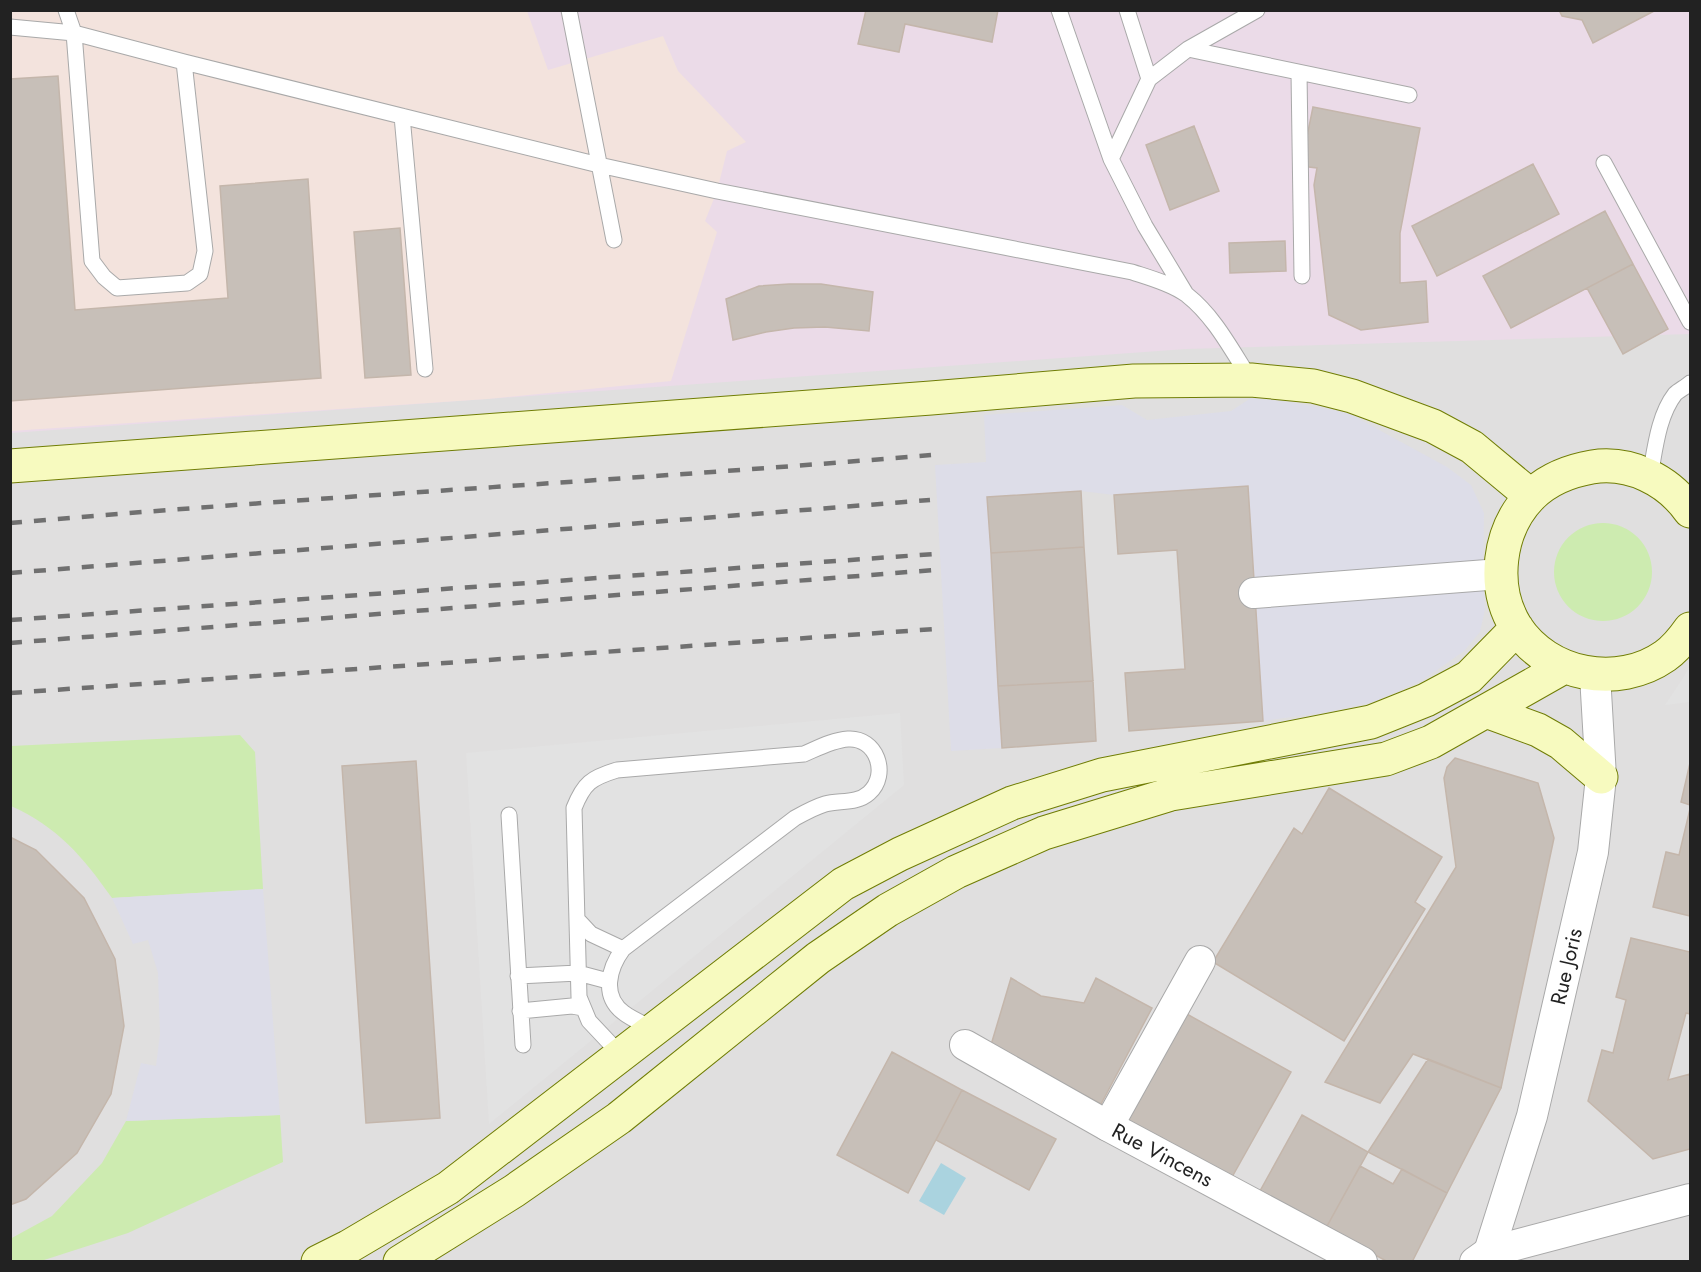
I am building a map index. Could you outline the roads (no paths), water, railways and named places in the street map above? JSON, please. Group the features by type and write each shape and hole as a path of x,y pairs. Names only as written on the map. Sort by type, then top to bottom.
{"street":[{"path":"10,466 908,400 1134,381 1251,380 1312,386 1353,396 1433,426 1472,447 1531,496"},
{"path":"1690,511 1672,490 1650,476 1626,468 1600,466 1575,470 1551,481 1531,496 1514,519 1503,546 1500,574 1505,602 1517,628 1538,651 1564,667 1595,675 1614,675 1650,665 1666,655 1690,629"},
{"path":"1254,592 1500,574"},
{"path":"318,1262 348,1248 448,1188 843,884 1012,803 1102,775 1371,722 1426,700 1469,676 1517,628"},
{"path":"400,1262 514,1191 610,1125 818,958 888,910 956,872 1044,833 1171,794 1386,759 1431,742 1564,667"},
{"name":"Rue Joris","path":"1482,1257 1532,1116 1593,852 1601,777 1595,675"},
{"path":"1486,711 1538,730 1554,739 1601,777"},
{"path":"1108,1126 1200,961"},
{"name":"Rue Vincens","path":"965,1045 1108,1126 1362,1262"},
{"path":"1482,1257 1690,1199"}],"lane":[{"path":"66,10 74,33 92,261 104,277 117,288 187,282 201,274 205,251 184,62"},
{"path":"569,10 614,240"},
{"path":"1059,10 1111,159 1145,226 1187,295 1215,325 1251,380"},
{"path":"1126,10 1149,79"},
{"path":"1111,159 1149,79 1188,49 1257,10"},
{"path":"10,27 74,33 599,165 717,192 1132,272 1156,279 1187,295"},
{"path":"1188,49 1409,95"},
{"path":"1299,72 1302,276"},
{"path":"402,116 425,369"},
{"path":"1604,163 1690,322"},
{"path":"1650,476 1658,434 1667,409 1676,394 1690,383"},
{"path":"621,1055 589,1021 579,998 574,808 588,782 597,776 617,770 804,754 828,744 850,739 862,742 875,753 881,767 878,781 869,794 852,801 825,804 795,818 623,948 614,962 608,981 612,999 623,1013 655,1030"},
{"path":"509,815 523,1045"},
{"path":"577,919 591,934 623,948"},
{"path":"518,976 578,973 608,981"},
{"path":"520,1011 572,1006 584,1008"}],"water":[{"path":"941,1163 966,1178 944,1215 919,1201"}],"railway":[{"path":"10,523 931,455"},
{"path":"10,573 930,500"},
{"path":"10,620 934,554"},
{"path":"10,643 934,570"},
{"path":"10,693 936,629"}]}
